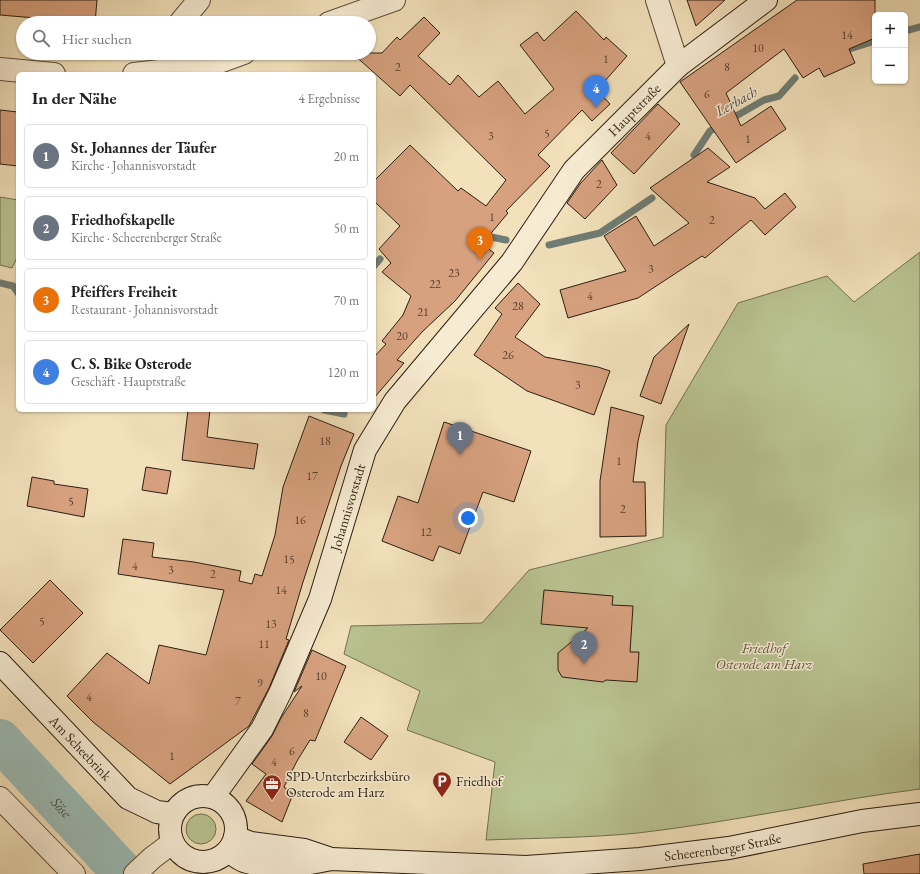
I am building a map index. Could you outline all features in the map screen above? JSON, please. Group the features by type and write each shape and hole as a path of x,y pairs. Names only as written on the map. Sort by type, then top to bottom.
{"street":[{"path":"186,16 199,0"},
{"path":"349,16 394,0"},
{"path":"657,0 672,52 678,66"},
{"name":"Hauptstraße","path":"525,242 574,170 678,66 766,0"},
{"path":"140,72 170,62 211,65 225,60"},
{"path":"0,69 32,72"},
{"name":"Johannisvorstadt","path":"213,797 262,729 280,693 320,599 365,450 395,401 512,262 525,242"},
{"name":"Am Scheebrink","path":"0,662 128,798 157,812 172,814"},
{"path":"204,795 213,797 224,803 232,813 236,824 231,844 219,858 209,862 198,862 187,859 178,852 172,843 169,828 172,814 178,806 194,796 204,795"},
{"path":"0,798 76,872"},
{"name":"Scheerenberger Straße","path":"231,844 243,861 271,866 304,865 331,859 526,867 640,859 729,848 862,821 920,814"},
{"path":"135,874 152,858 172,843"}],"green space":[{"path":"0,197 16,200 16,259 12,268 0,265"},
{"name":"Friedhof Osterode am Harz","path":"920,252 920,789 638,833 581,837 486,840 495,762 407,730 420,691 344,654 351,626 482,623 529,570 663,537 666,425 738,303 827,276 854,302"},
{"path":"201,814 212,818 216,829 212,840 201,844 190,840 186,829 190,818"}],"building":[{"path":"0,0 97,0 96,16 0,15"},
{"path":"687,0 725,0 696,26"},
{"path":"797,0 875,0 875,12 872,12 872,39 849,49 855,63 824,77 819,68 803,78 784,49 726,93 741,126 771,106 786,129 736,163 680,82"},
{"path":"576,11 604,40 606,37 627,56 597,90 610,104 592,121 582,110 538,155 550,166 506,211 508,213 482,244 494,253 455,301 423,331 397,360 404,363 376,396 376,355 386,344 382,341 403,315 411,296 382,272 391,263 379,249 400,226 376,203 376,179 410,145 458,191 461,188 486,206 506,180 410,85 400,96 376,74 376,72 373,72 360,60 376,60 376,53 382,53 397,37 400,40 424,17 440,33 418,56 450,85 458,75 479,97 498,81 525,114 554,89 520,45 537,32 544,41"},
{"path":"658,104 680,124 634,174 611,153"},
{"path":"0,110 16,112 16,166 0,164"},
{"path":"708,148 730,167 707,182 755,198 765,209 785,193 796,207 765,235 751,220 705,258 702,256 638,298 568,318 560,290 626,271 604,236 636,216 654,246 689,223 650,188"},
{"path":"602,160 617,185 585,219 567,203 580,184"},
{"path":"518,283 540,304 515,337 545,357 598,367 610,371 594,415 527,391 474,355 502,314 495,308"},
{"path":"689,324 661,404 640,396 654,357"},
{"path":"611,407 644,416 638,441 633,482 645,482 646,536 600,537 600,481"},
{"path":"188,412 210,412 207,437 258,444 254,469 182,460"},
{"path":"309,416 354,434 341,466 303,582 286,639 289,640 269,688 249,726 170,784 93,722 67,696 107,653 149,684 159,645 206,655 224,590 118,574 123,539 154,543 152,557 194,562 241,571 239,581 252,584 255,574 262,576 275,535 283,487"},
{"path":"444,422 531,451 514,502 483,492 460,554 439,546 433,561 382,541 398,496 418,503"},
{"path":"146,467 171,471 167,494 142,490"},
{"path":"32,477 54,481 54,484 88,489 84,517 27,506"},
{"path":"50,580 83,613 33,663 0,630"},
{"path":"544,590 613,596 612,605 633,606 630,652 639,652 637,682 606,680 603,682 562,677 558,670 558,653 588,628 541,624"},
{"path":"312,650 346,666 315,741 310,740 297,761 284,787 293,794 282,822 246,801 266,774 252,764 272,736 281,718 302,686 294,692"},
{"path":"361,717 388,736 371,760 344,742"},
{"path":"920,854 920,874 864,874 863,864"}],"waterway":[{"name":"Lerbach","path":"908,30 920,27"},
{"name":"Lerbach","path":"843,51 872,42"},
{"name":"Lerbach","path":"694,155 710,131 764,100 779,96 795,78"},
{"name":"Lerbach","path":"549,245 600,233 652,198"},
{"name":"Lerbach","path":"480,236 506,240"},
{"name":"Lerbach","path":"376,264 380,259"},
{"name":"Lerbach","path":"0,283 13,286 16,290"},
{"name":"Lerbach","path":"334,412 344,414"},
{"name":"Söse","path":"0,740 124,874"}],"place":[{"name":"C. S. Bike Osterode","path":"596,108"},
{"name":"Pfeiffers Freiheit","path":"480,260"},
{"name":"St. Johannes der Täufer","path":"460,455"},
{"name":"Friedhofskapelle","path":"584,664"},
{"name":"Friedhof","path":"442,798"},
{"name":"SPD-Unterbezirksbüro Osterode am Harz","path":"272,801"}]}
